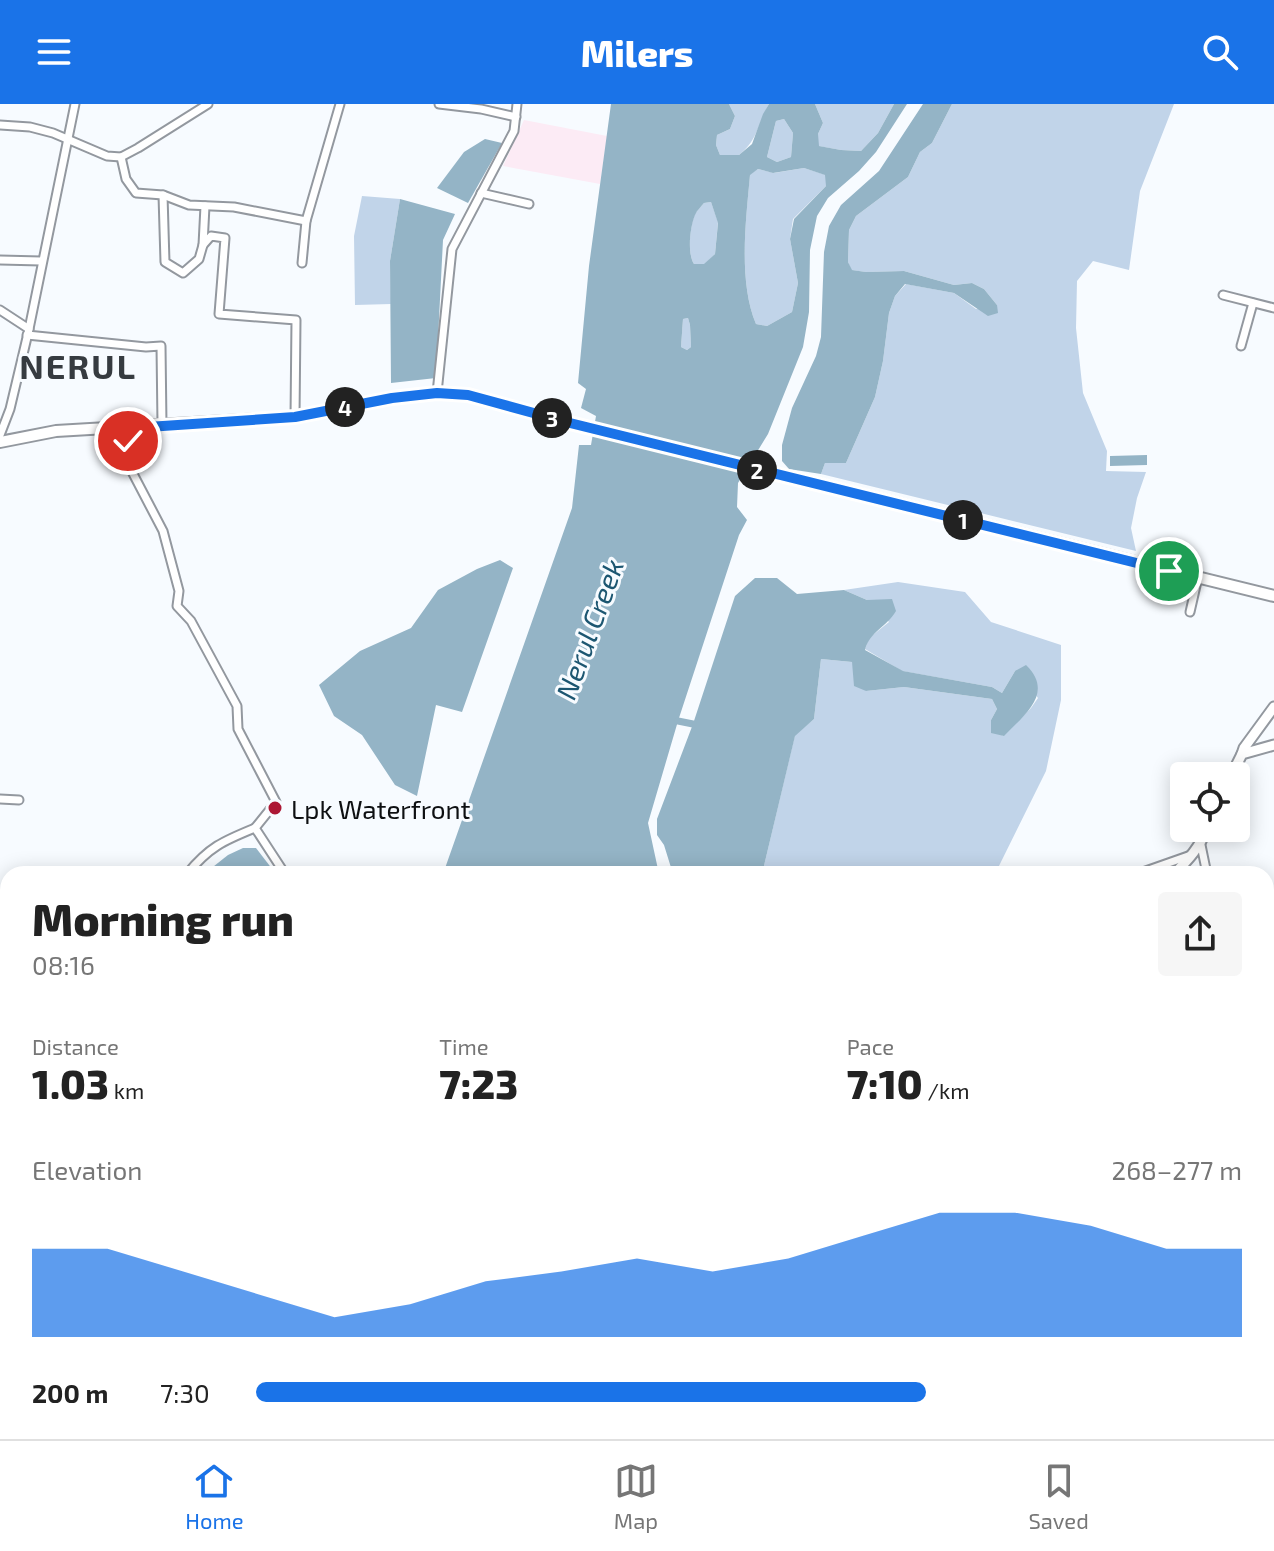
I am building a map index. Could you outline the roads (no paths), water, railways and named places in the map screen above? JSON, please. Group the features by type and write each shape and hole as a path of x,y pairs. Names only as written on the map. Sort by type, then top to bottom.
{"main road":[{"path":"0,442 56,431 295,417 392,398 437,393 468,395 570,423 1274,596"}],"street":[{"path":"0,435 10,409 41,277 41,261 75,104"},
{"path":"0,125 30,127 53,133 107,156 121,157 208,104"},
{"path":"302,263 306,221 340,104"},
{"path":"439,104 516,117"},
{"path":"437,393 452,249 514,131 517,104"},
{"path":"121,157 126,179 136,193 163,195 189,205 234,207 306,221"},
{"path":"481,193 529,204"},
{"path":"163,195 165,262 183,273 199,259 205,206"},
{"path":"203,245 211,236 225,238 219,314 296,320 295,417"},
{"path":"0,260 41,261"},
{"path":"1223,295 1274,308"},
{"path":"1241,346 1253,303"},
{"path":"0,310 28,332 146,347 161,346 162,425"},
{"path":"118,429 128,441 129,466 163,531 179,591 177,606 191,621 237,706 238,729 276,802 255,828 223,841 193,866"},
{"path":"1190,612 1198,577"},
{"path":"1238,762 1244,748 1274,707"},
{"path":"1242,754 1274,745"},
{"path":"0,799 19,800"},
{"path":"255,828 280,866"},
{"path":"1182,866 1202,842"},
{"path":"1201,845 1205,866"},
{"path":"1160,866 1194,854"}],"water":[{"name":"Nerul Creek","path":"611,104 729,104 735,116 730,129 717,135 716,145 720,155 739,155 752,144 769,104 815,104 823,123 818,134 819,146 861,151 878,133 894,104 907,104 876,152 828,198 817,216 810,250 809,312 803,347 768,434 738,483 737,507 747,520 739,535 678,721 648,823 657,866 446,866 572,508 579,445 591,445 596,416 581,408 586,389 578,383 589,266","holes":["784,119 793,133 791,157 777,162 767,157 776,121","804,168 825,175 826,186 794,219 790,239 798,283 792,312 767,326 756,324 750,307 745,270 750,175 758,169 773,173","711,202 718,223 715,254 704,264 694,264 690,247 695,215 704,203","688,318 691,347 687,350 681,347 683,319"]},
{"path":"923,104 952,104 932,143 920,152 908,177 856,216 849,230 848,262 852,270 904,271 954,285 972,283 984,289 997,305 998,313 988,316 954,293 905,284 895,296 889,313 875,397 846,463 825,463 821,474 789,469 782,461 782,445 792,408 816,356 821,337 824,252 829,226 841,205 879,171"},
{"path":"485,139 502,143 468,203 437,188 464,152"},
{"path":"400,199 455,214 443,240 436,378 391,383 390,261"},
{"path":"1147,455 1147,465 1110,466 1110,456"},
{"path":"500,560 513,568 462,712 436,705 417,796 395,785 362,735 334,716 319,685 360,651 411,628 438,590"},
{"path":"755,578 777,578 797,594 844,590 867,600 892,599 896,611 871,638 865,650 903,671 992,687 1002,693 1015,671 1026,665 1038,685 1037,694 1027,712 1004,736 991,733 991,720 997,709 992,699 904,687 866,691 854,686 852,662 821,659 814,719 795,736 764,866 671,866 664,845 657,835 657,819 693,724 735,596"},
{"path":"243,848 256,848 270,866 214,866"}],"waterway":[{"path":"678,721 693,724"}],"place":[{"name":"Lpk Waterfront","path":"275,808"}],"district":[{"name":"NERUL","path":"78,365"}]}
